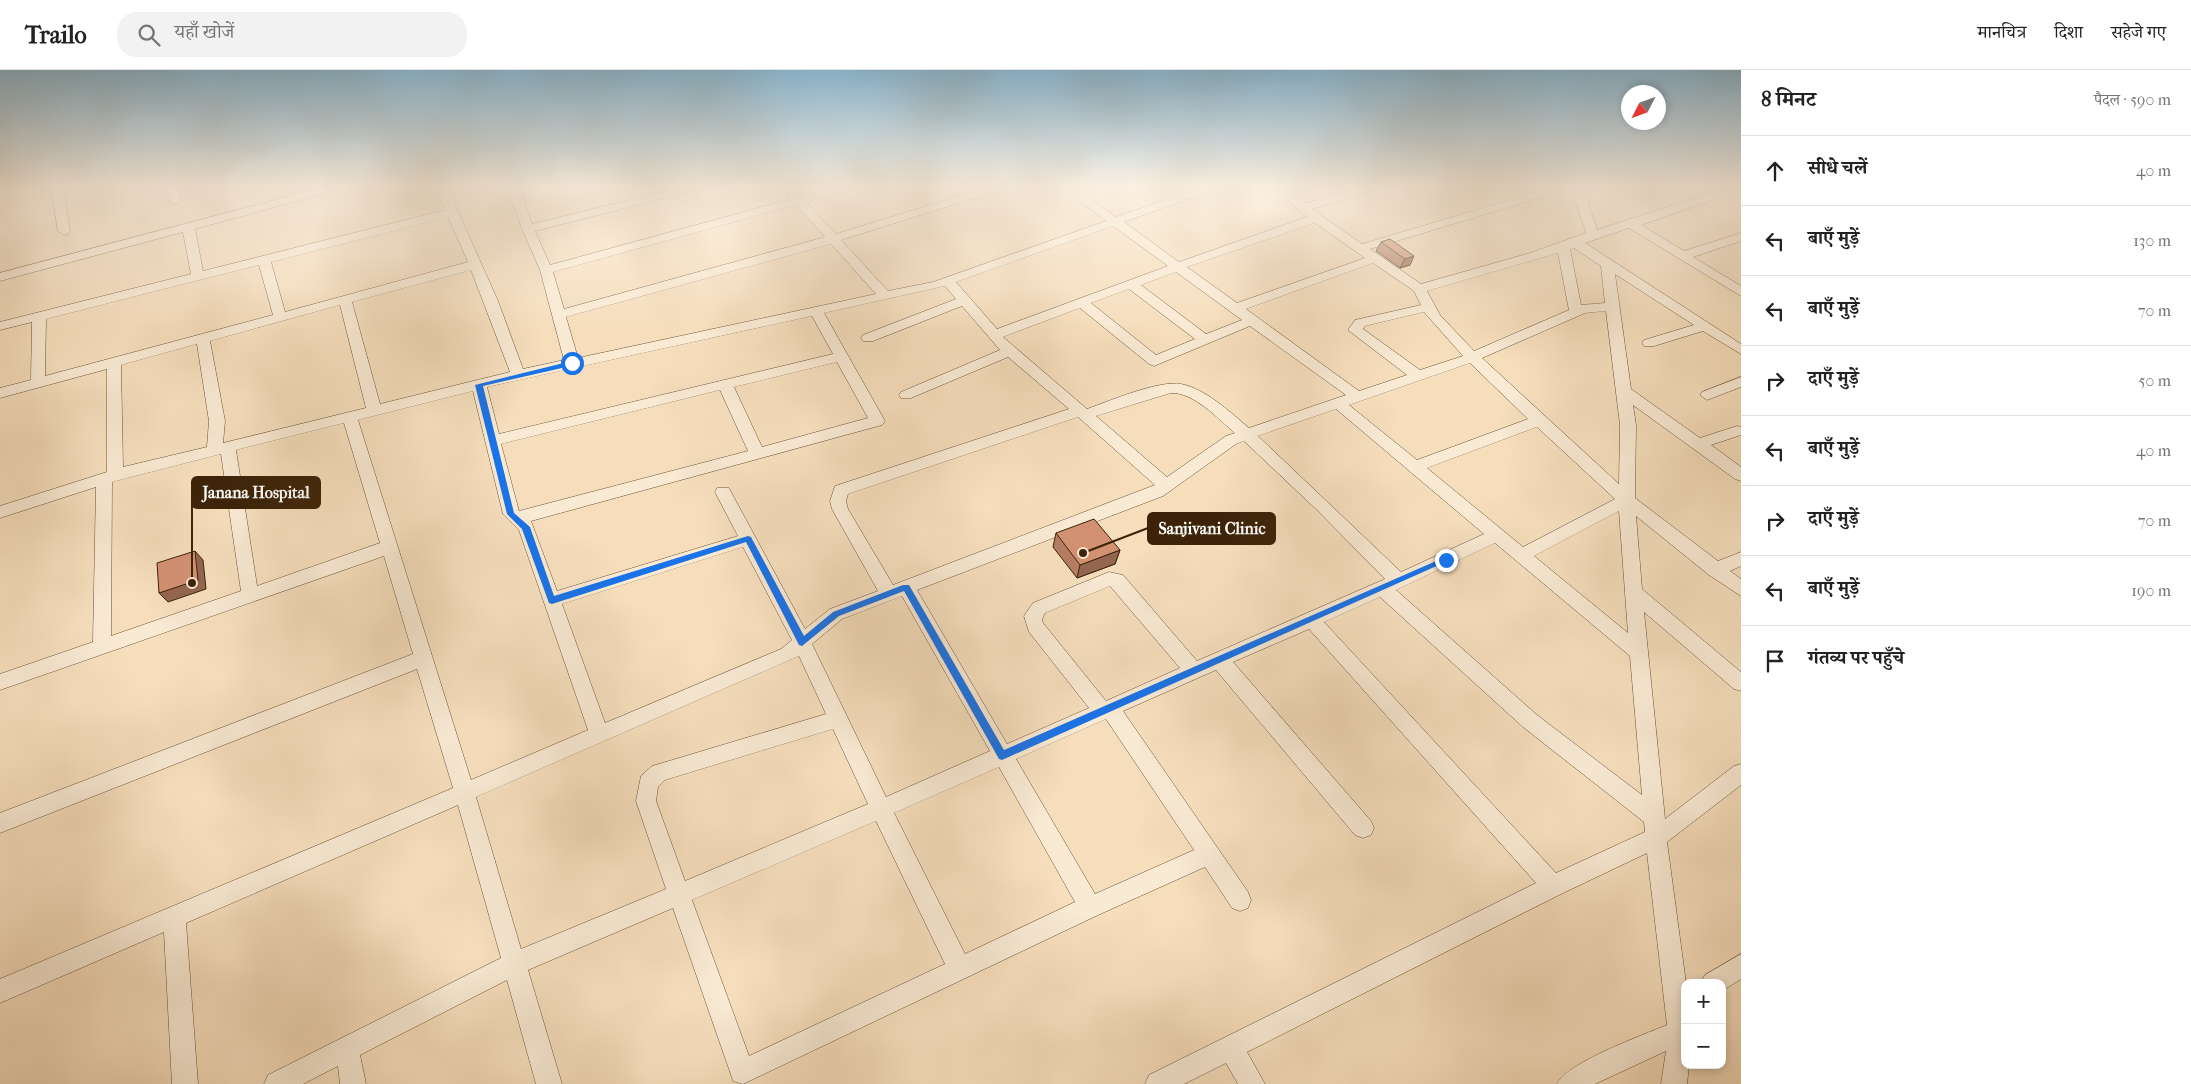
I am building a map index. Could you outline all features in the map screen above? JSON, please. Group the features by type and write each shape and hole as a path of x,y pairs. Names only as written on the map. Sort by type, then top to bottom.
{"street":[{"path":"0,277 154,234"},
{"path":"190,234 198,277"},
{"path":"0,326 365,234"},
{"path":"461,234 491,300 518,375"},
{"path":"530,234 546,270 560,314 572,363"},
{"path":"546,270 679,234"},
{"path":"829,234 885,296"},
{"path":"560,314 848,234"},
{"path":"0,512 110,477 518,375 948,281 1079,234"},
{"path":"1135,234 1358,397"},
{"path":"994,335 1269,234"},
{"path":"1340,234 1419,289 1434,317 1540,421 1628,500 1741,590"},
{"path":"1360,248 1406,234"},
{"path":"1576,312 1577,234"},
{"path":"1419,289 1463,278 1600,234"},
{"path":"1647,234 1741,292"},
{"path":"1682,256 1741,238"},
{"path":"1577,242 1607,264 1650,289 1741,350"},
{"path":"1237,308 1376,258"},
{"path":"264,260 280,317"},
{"path":"0,393 473,264"},
{"path":"1607,264 1628,425 1628,500 1633,592 1655,827 1680,1002 1680,1032 1674,1084"},
{"path":"948,281 1010,351 1166,485"},
{"path":"1131,284 1206,340"},
{"path":"345,299 374,411"},
{"path":"868,338 964,300"},
{"path":"1081,302 1154,361 1253,320"},
{"path":"1418,376 1355,330 1360,323 1428,306"},
{"path":"0,991 788,654 836,614 1148,495 1166,485 1212,451 1231,440 1473,357 1583,309 1612,307"},
{"path":"517,519 877,421 816,311"},
{"path":"38,382 39,316"},
{"path":"1649,343 1704,326"},
{"path":"203,338 221,449 250,595"},
{"path":"906,395 1010,351"},
{"path":"493,441 841,356"},
{"path":"102,646 114,363"},
{"path":"1707,394 1741,382"},
{"path":"725,384 757,454"},
{"path":"479,385 511,514 526,527 599,734"},
{"path":"1090,907 1002,756 897,591 840,509 838,501 841,490 1082,413 1178,387 1199,395 1247,435 1390,584 1530,721 1655,827"},
{"path":"1624,391 1741,475"},
{"path":"1339,404 1639,653"},
{"path":"350,417 464,791 549,1084"},
{"path":"1414,467 1540,421"},
{"path":"1698,444 1737,431"},
{"path":"723,492 802,642 881,809 960,969"},
{"path":"1520,556 1628,500"},
{"path":"277,1084 514,964 881,809 1311,620 1496,535"},
{"path":"552,600 748,539"},
{"path":"0,682 389,547"},
{"path":"1715,570 1741,559"},
{"path":"1194,671 1117,580 1109,579 1039,608 1033,613 1032,620 1035,627 1107,710 1240,900"},
{"path":"1633,592 1741,683"},
{"path":"1311,620 1553,886"},
{"path":"0,824 424,658"},
{"path":"1219,660 1363,828"},
{"path":"838,719 659,773 648,783 646,801 744,1078 960,969 1090,907 1209,854"},
{"path":"1158,1084 1553,886 1655,827 1741,773"},
{"path":"174,916 185,1084"},
{"path":"1720,979 1741,966"},
{"path":"1570,1084 1608,1063 1680,1032"},
{"path":"347,1048 353,1084"},
{"path":"1231,1048 1252,1084"}],"building":[{"path":"1390,239 1414,256 1405,259 1381,242"},
{"path":"1094,519 1120,550 1080,565 1056,533"},
{"path":"195,551 198,580 159,593 157,563"}],"place":[{"name":"Sanjivani Clinic","path":"1083,553"},
{"name":"Janana Hospital","path":"192,583"}],"route":[{"path":"572,363 479,385 511,514 526,527 552,600 748,539 802,642 836,614 906,587 1002,756 1446,560"}]}
